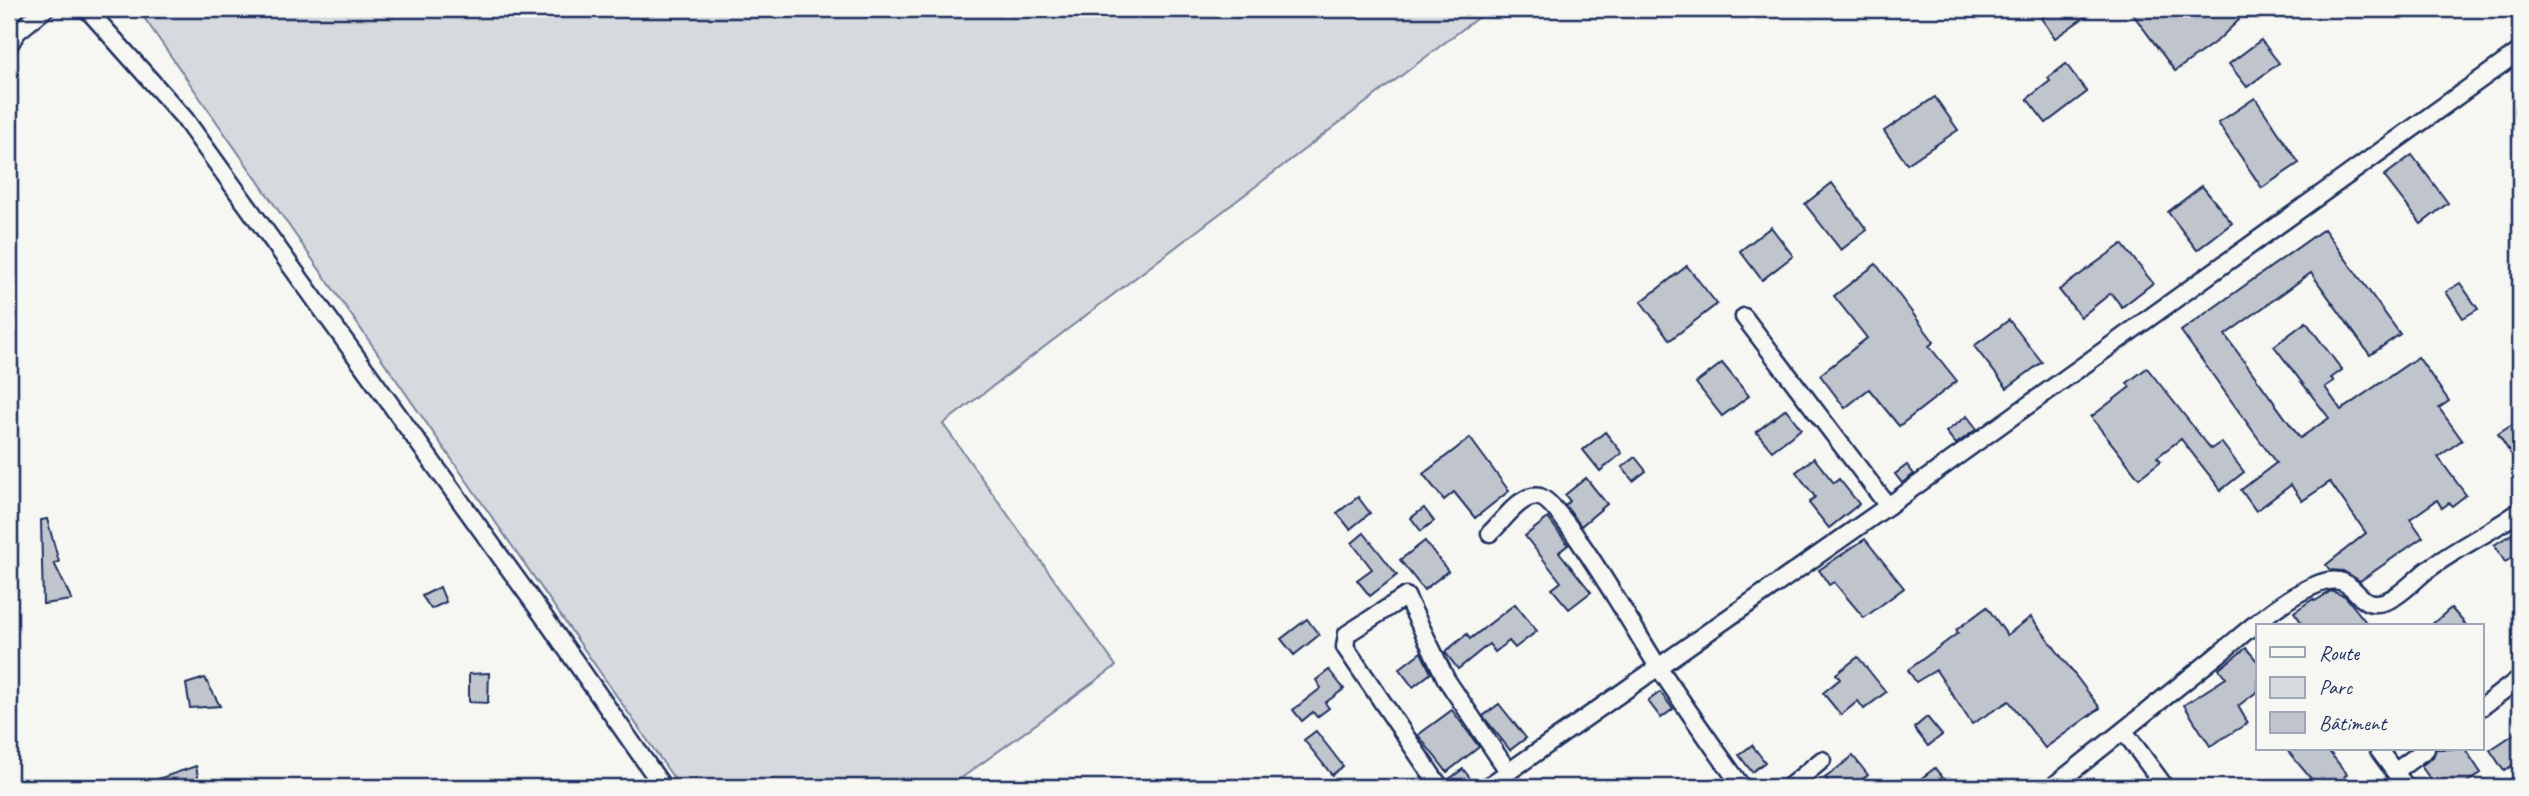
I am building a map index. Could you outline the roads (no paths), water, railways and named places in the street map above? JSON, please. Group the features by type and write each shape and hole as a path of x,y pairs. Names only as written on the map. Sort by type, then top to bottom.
{"street":[{"path":"9,45 17,32 45,9"},
{"path":"88,9 184,118 544,617 663,787"},
{"path":"1487,787 1888,506 2520,51"},
{"path":"1744,317 1888,506"},
{"path":"1490,533 1528,498 1540,497 1555,508 1588,554 1658,666 1742,787"},
{"path":"2256,624 2317,584 2332,580 2344,582 2356,589 2364,600 2373,604 2386,600 2404,590 2426,570 2520,511"},
{"path":"1440,787 1345,648 1347,634 1406,596 1446,678 1508,771"},
{"path":"2270,613 2279,624"},
{"path":"2052,787 2256,624"},
{"path":"2484,705 2520,678"},
{"path":"2124,730 2165,787"},
{"path":"2379,750 2406,787"},
{"path":"2396,771 2425,750"},
{"path":"1788,787 1822,760"}]}
